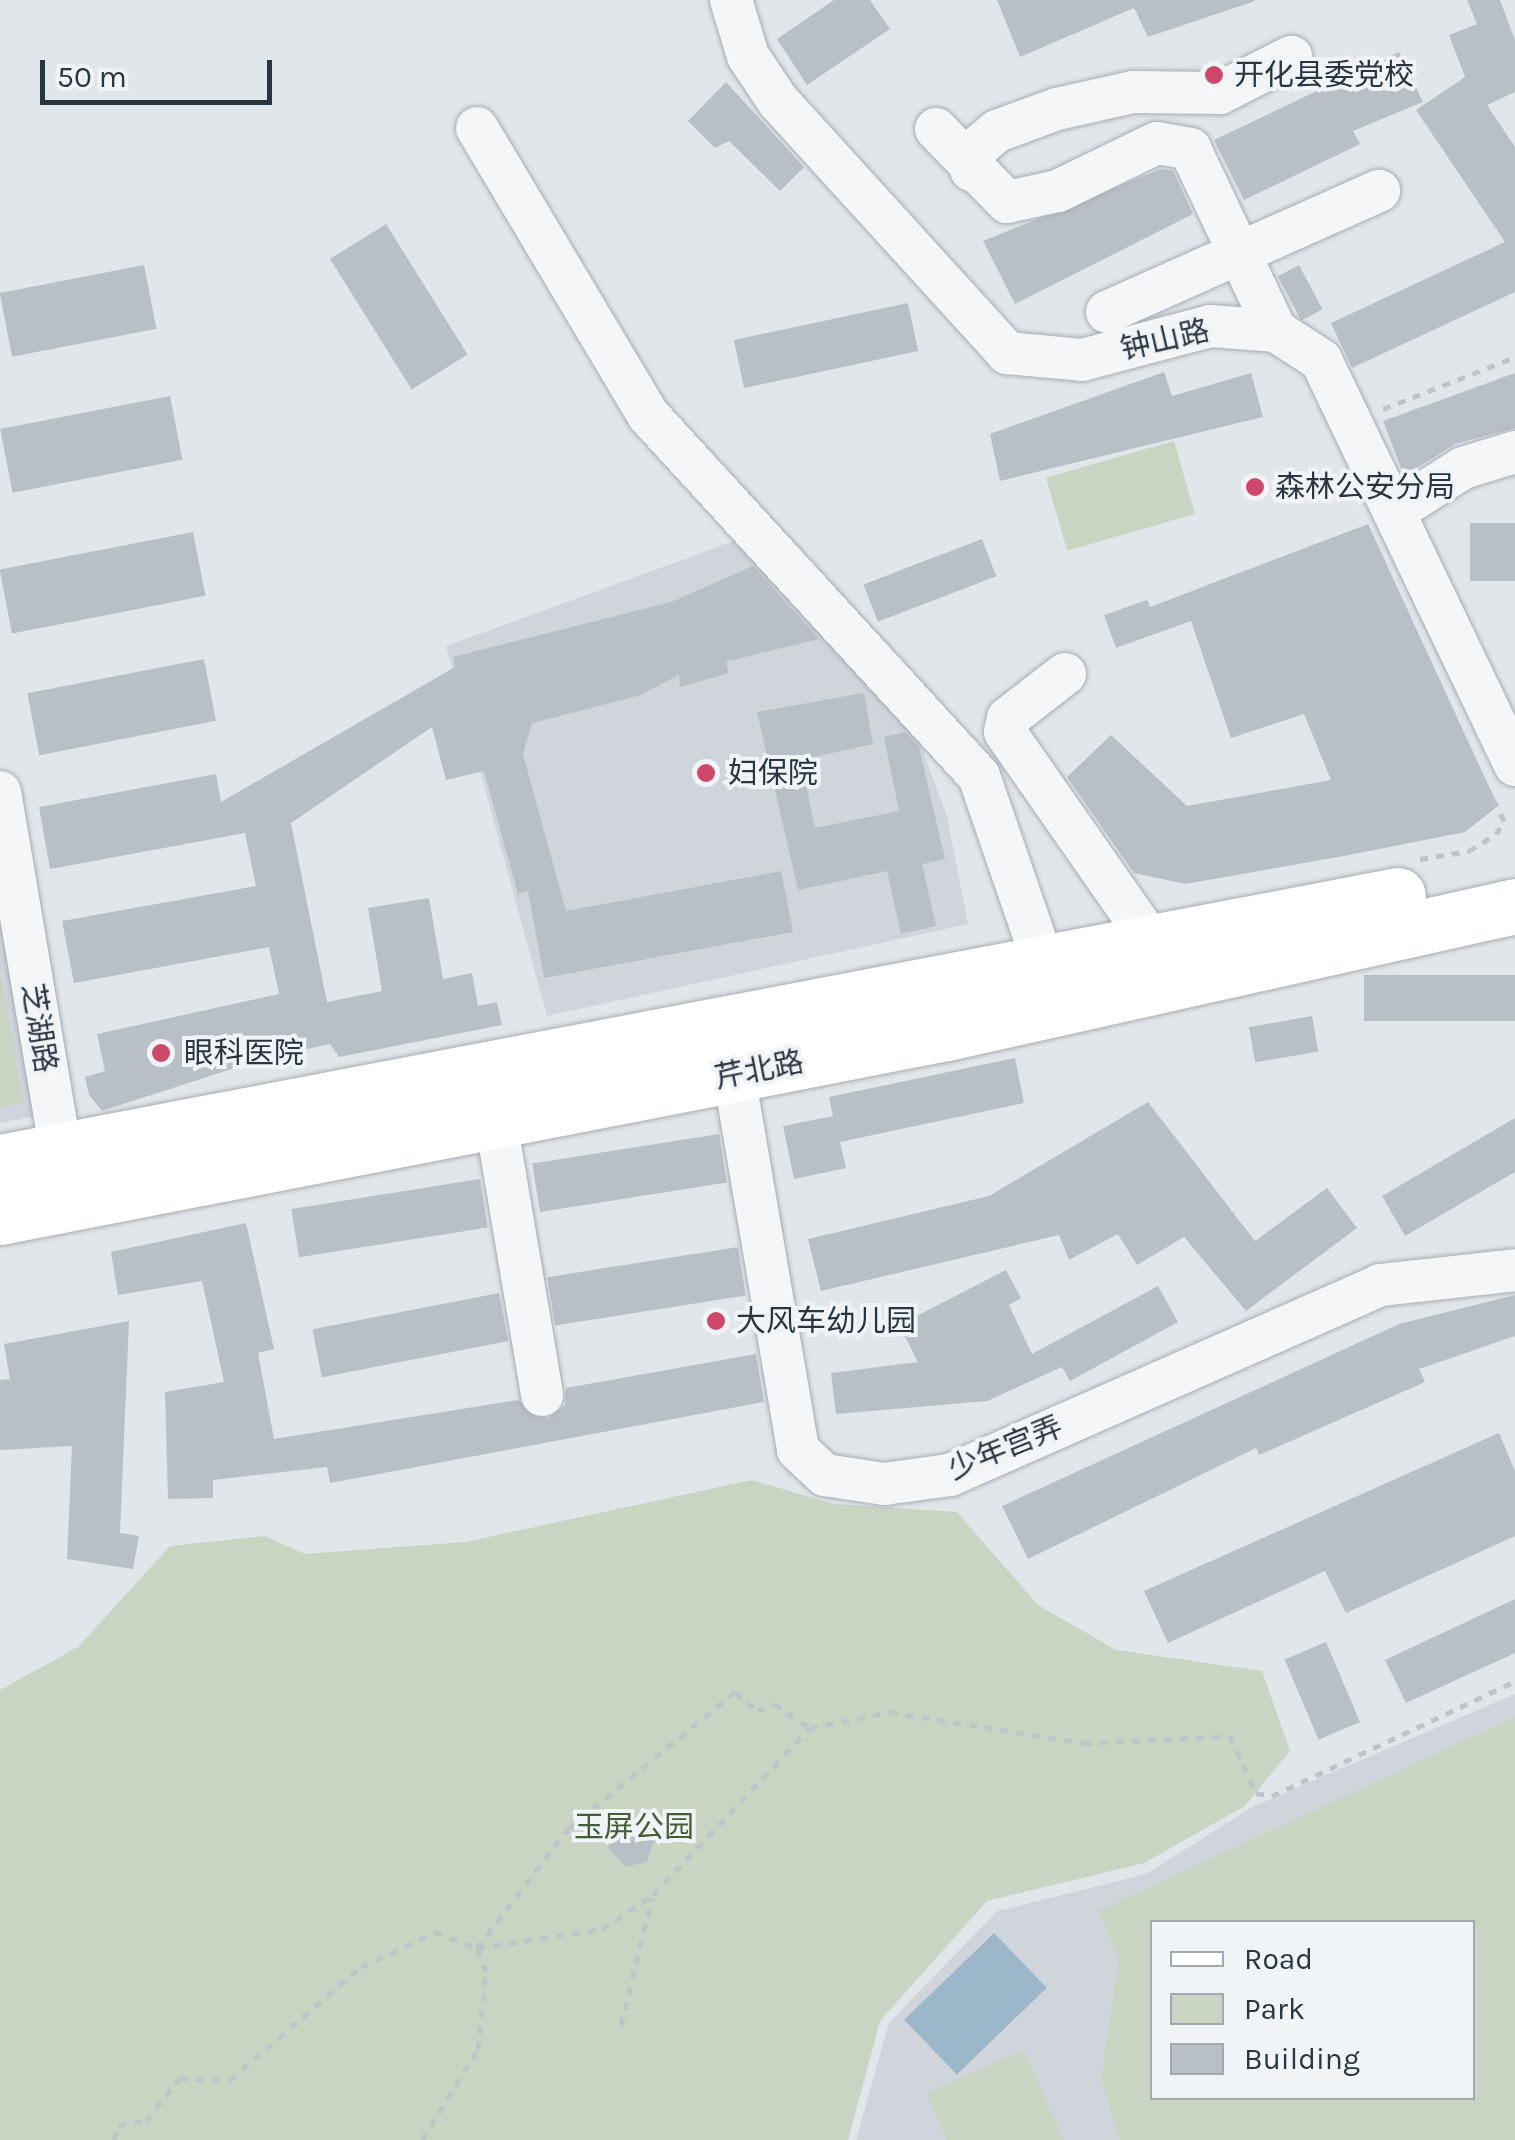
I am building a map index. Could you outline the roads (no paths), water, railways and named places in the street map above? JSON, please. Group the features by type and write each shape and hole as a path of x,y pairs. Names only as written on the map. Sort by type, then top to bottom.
{"main road":[{"name":"芹北路","path":"0,1162 65,1178 496,1122 734,1075 941,1007 1043,962 1515,878"},
{"name":"芹北路","path":"0,1217 65,1178 941,1007 1515,906"}],"street":[{"name":"钟山路","path":"730,0 748,56 778,101 1007,353 1052,363 1211,326 1276,331 1320,360 1352,419 1515,765"},
{"path":"971,170 978,146 996,131 1057,109 1133,92 1220,93 1291,57"},
{"path":"478,128 649,416 978,776 1043,962"},
{"path":"936,129 971,170 1007,202 1024,203 1114,157 1176,144 1190,149 1276,331"},
{"path":"1107,312 1241,256 1379,191"},
{"path":"1395,511 1463,468 1515,452"},
{"path":"1065,674 1008,718 1004,732 1151,941"},
{"name":"芝湖路","path":"0,792 65,1178"},
{"name":"少年宫弄","path":"734,1075 798,1450 825,1475 884,1484 950,1475 1380,1286 1515,1270"},
{"path":"496,1122 542,1395"}],"water":[{"path":"994,1933 1047,1988 957,2075 904,2020"}],"place":[{"name":"开化县委党校","path":"1214,75"},
{"name":"森林公安分局","path":"1255,487"},
{"name":"妇保院","path":"706,773"},
{"name":"眼科医院","path":"161,1053"},
{"name":"大风车幼儿园","path":"716,1321"}],"park label":[{"name":"玉屏公园","path":"634,1827"}]}
